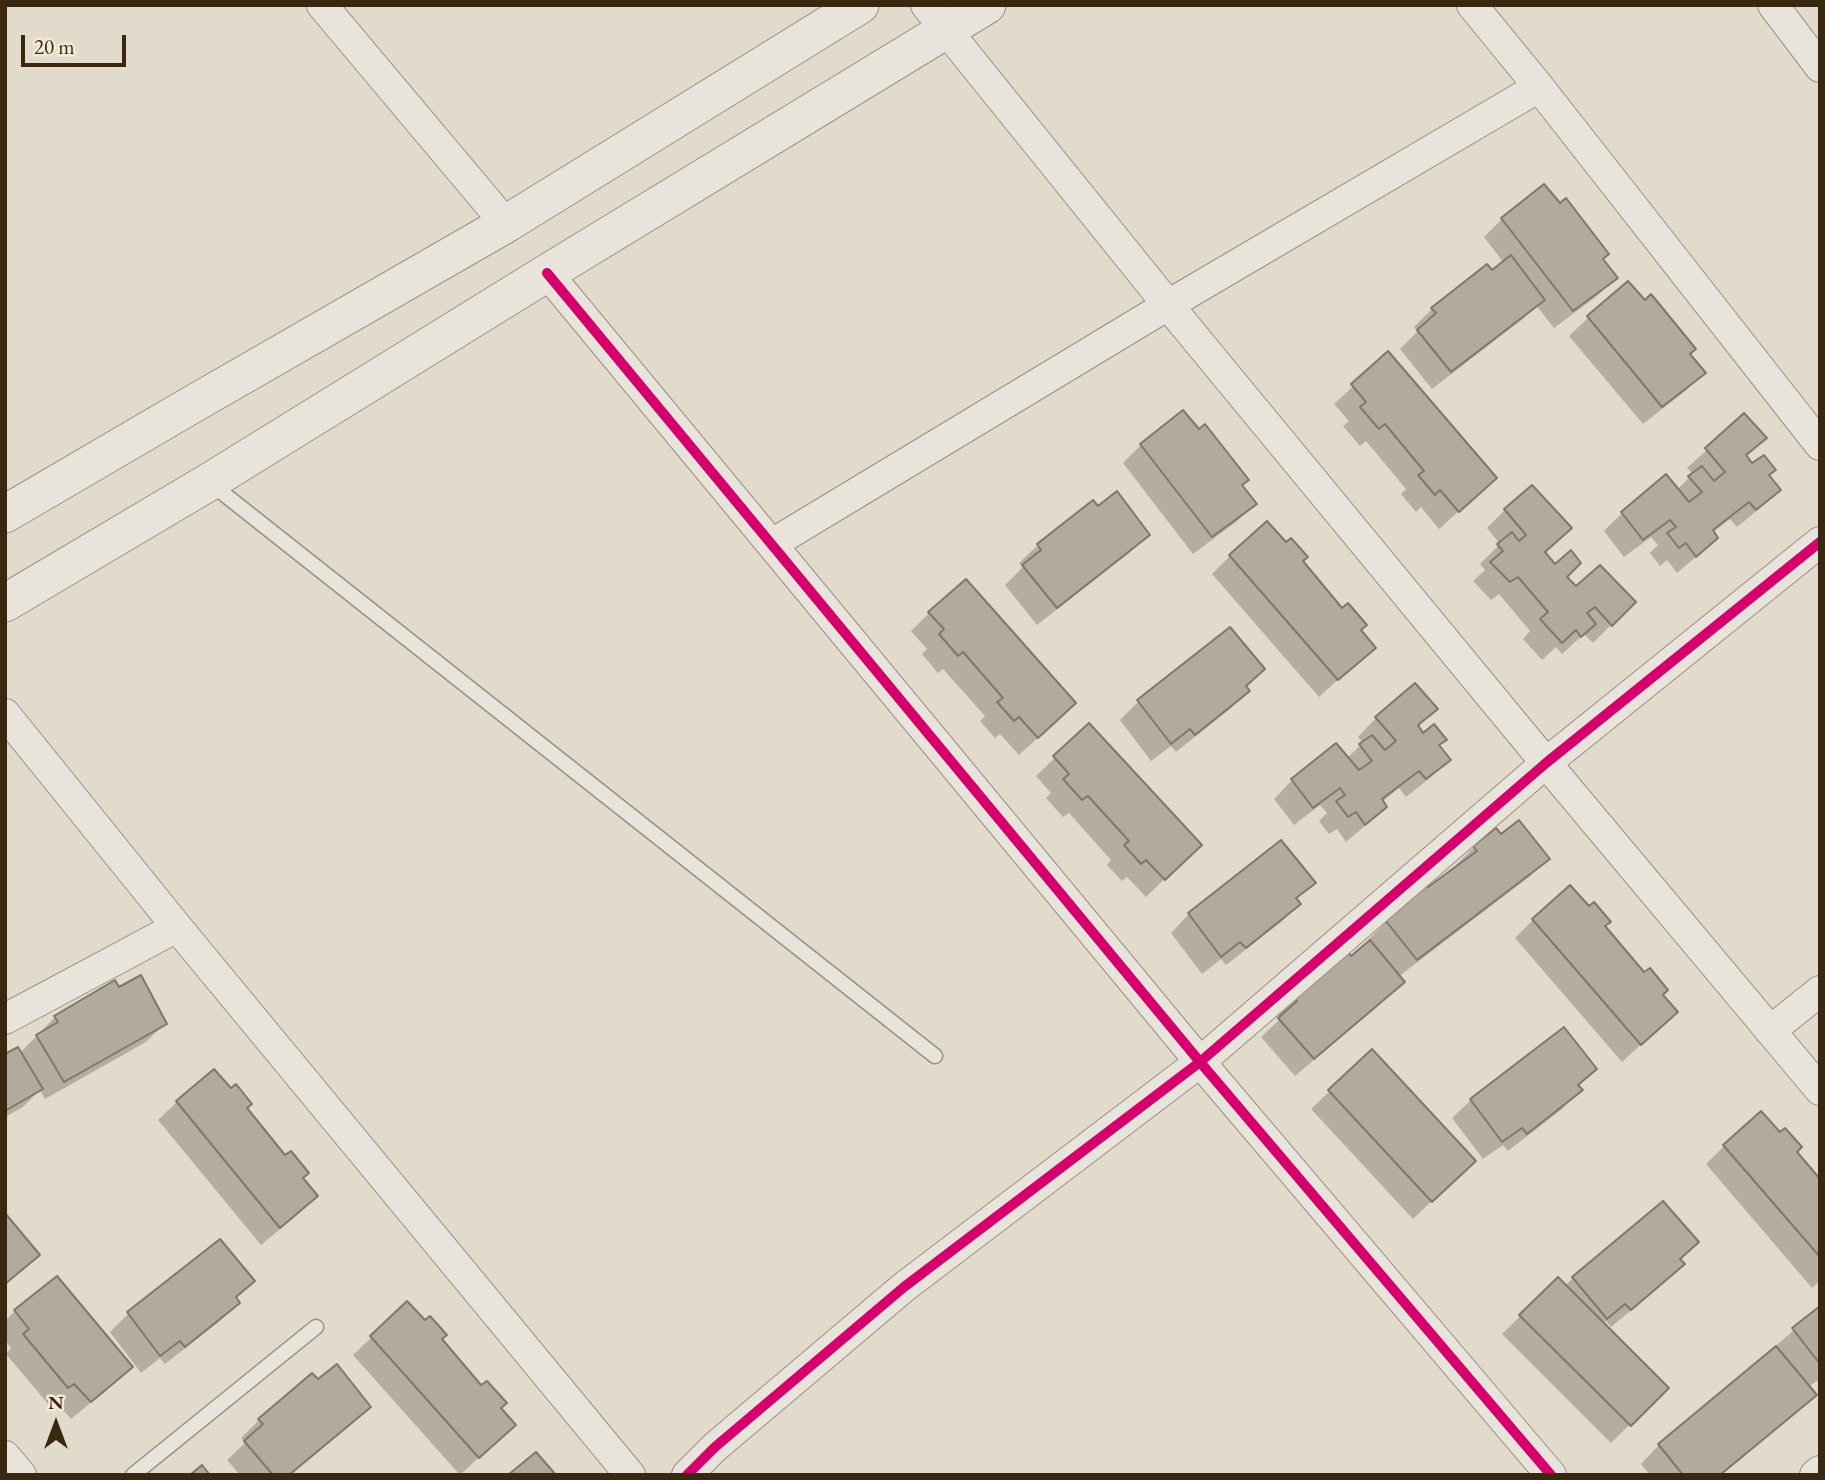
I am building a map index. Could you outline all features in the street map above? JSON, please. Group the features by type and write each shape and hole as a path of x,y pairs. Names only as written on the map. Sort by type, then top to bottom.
{"street":[{"path":"322,5 506,224"},
{"path":"5,514 506,224 860,5"},
{"path":"5,603 209,482 547,272 936,18 987,5"},
{"path":"1472,5 1820,445"},
{"path":"1773,5 1818,61"},
{"path":"936,18 1168,305 1820,1090"},
{"path":"772,544 1168,305 1539,87"},
{"path":"547,272 1200,1062 1551,1475"},
{"path":"687,1475 715,1447 904,1287 1200,1062 1546,763 1820,542"},
{"path":"5,714 177,927 630,1475"},
{"path":"5,1019 177,927"},
{"path":"1770,1031 1820,991"},
{"path":"5,1456 21,1475"},
{"path":"1815,1475 1820,1471"}],"lane":[{"path":"209,482 935,1056"},
{"path":"133,1475 317,1327"}],"building":[{"path":"1544,184 1560,203 1566,198 1609,254 1603,259 1618,278 1573,311 1501,218"},
{"path":"1511,255 1545,300 1451,372 1417,330 1436,313 1431,308 1487,264 1492,270"},
{"path":"1628,281 1645,300 1651,294 1696,349 1690,354 1706,373 1662,407 1587,316"},
{"path":"1388,351 1497,478 1459,512 1440,490 1435,495 1418,475 1424,471 1385,424 1379,429 1360,407 1366,402 1351,384"},
{"path":"1183,410 1199,429 1205,424 1249,480 1242,485 1257,504 1212,537 1140,444"},
{"path":"1744,413 1767,438 1746,455 1752,463 1764,455 1776,470 1769,475 1781,490 1756,510 1749,502 1713,530 1718,538 1696,557 1686,543 1679,548 1667,533 1676,527 1670,520 1643,540 1621,512 1666,474 1689,502 1702,492 1688,476 1702,466 1714,481 1725,472 1705,448"},
{"path":"1532,485 1572,528 1545,552 1555,564 1571,550 1581,563 1567,577 1576,586 1600,565 1636,602 1612,626 1595,607 1587,613 1596,624 1581,637 1576,630 1562,643 1540,619 1548,612 1518,577 1510,582 1490,562 1503,551 1497,544 1512,532 1519,541 1526,535 1504,509"},
{"path":"1117,491 1150,535 1057,608 1022,565 1041,550 1037,544 1093,500 1098,506"},
{"path":"1267,521 1286,542 1291,538 1308,557 1303,561 1342,608 1348,603 1367,625 1361,630 1376,648 1338,680 1229,555"},
{"path":"966,579 1076,703 1038,738 1019,717 1014,721 997,702 1003,698 963,652 958,656 939,634 944,629 928,612"},
{"path":"1230,627 1265,669 1246,686 1250,691 1195,735 1190,729 1171,744 1137,700"},
{"path":"1415,683 1438,709 1418,725 1423,733 1434,724 1447,740 1439,745 1451,760 1426,779 1419,771 1382,799 1387,807 1365,825 1356,812 1348,817 1336,801 1345,795 1340,788 1313,808 1291,779 1336,743 1359,770 1372,761 1359,744 1372,735 1385,750 1396,741 1375,717"},
{"path":"1089,723 1202,845 1165,880 1146,860 1141,864 1124,845 1129,841 1088,796 1082,800 1063,779 1069,774 1053,756"},
{"path":"1519,820 1550,859 1417,960 1385,920 1407,903 1404,898 1424,882 1428,887 1477,851 1473,846 1496,828 1501,834"},
{"path":"1281,840 1316,883 1296,898 1301,904 1246,948 1240,942 1221,957 1188,913"},
{"path":"1570,885 1589,906 1594,902 1611,922 1605,926 1644,972 1650,968 1668,990 1663,995 1678,1012 1641,1045 1532,919"},
{"path":"1370,940 1405,982 1314,1059 1278,1018 1297,1001 1291,995 1346,949 1351,956"},
{"path":"141,975 167,1024 64,1082 36,1035 58,1022 54,1016 115,980 119,987"},
{"path":"1564,1027 1597,1069 1578,1085 1583,1090 1527,1134 1522,1128 1502,1142 1470,1099"},
{"path":"18,1047 43,1089 5,1111 5,1054"},
{"path":"1372,1049 1476,1161 1432,1202 1328,1090"},
{"path":"214,1069 231,1088 236,1084 252,1104 247,1108 285,1155 291,1151 309,1173 303,1178 318,1196 280,1228 176,1101"},
{"path":"1761,1111 1780,1132 1785,1128 1802,1147 1797,1152 1820,1179 1820,1257 1723,1145"},
{"path":"1663,1201 1699,1242 1680,1259 1685,1264 1631,1310 1625,1304 1607,1319 1572,1277"},
{"path":"5,1213 40,1255 5,1284"},
{"path":"220,1239 255,1281 236,1297 240,1303 185,1347 180,1341 160,1356 127,1312"},
{"path":"57,1276 133,1367 91,1402 74,1384 68,1388 23,1334 29,1329 14,1310"},
{"path":"1558,1277 1669,1388 1631,1426 1519,1315"},
{"path":"407,1301 425,1320 430,1316 447,1335 442,1339 481,1385 487,1381 507,1403 501,1408 516,1425 479,1458 370,1336"},
{"path":"1820,1306 1820,1364 1792,1328"},
{"path":"1776,1346 1817,1395 1720,1475 1683,1475 1658,1444"},
{"path":"337,1364 371,1407 289,1475 273,1475 244,1441 263,1424 258,1419 312,1373 318,1379"},
{"path":"536,1452 556,1475 508,1475"},
{"path":"202,1465 210,1475 190,1475"}],"cycle path":[{"path":"547,273 1200,1062 1551,1475"},
{"path":"687,1475 715,1447 904,1287 1200,1062 1546,763 1820,542"}]}
